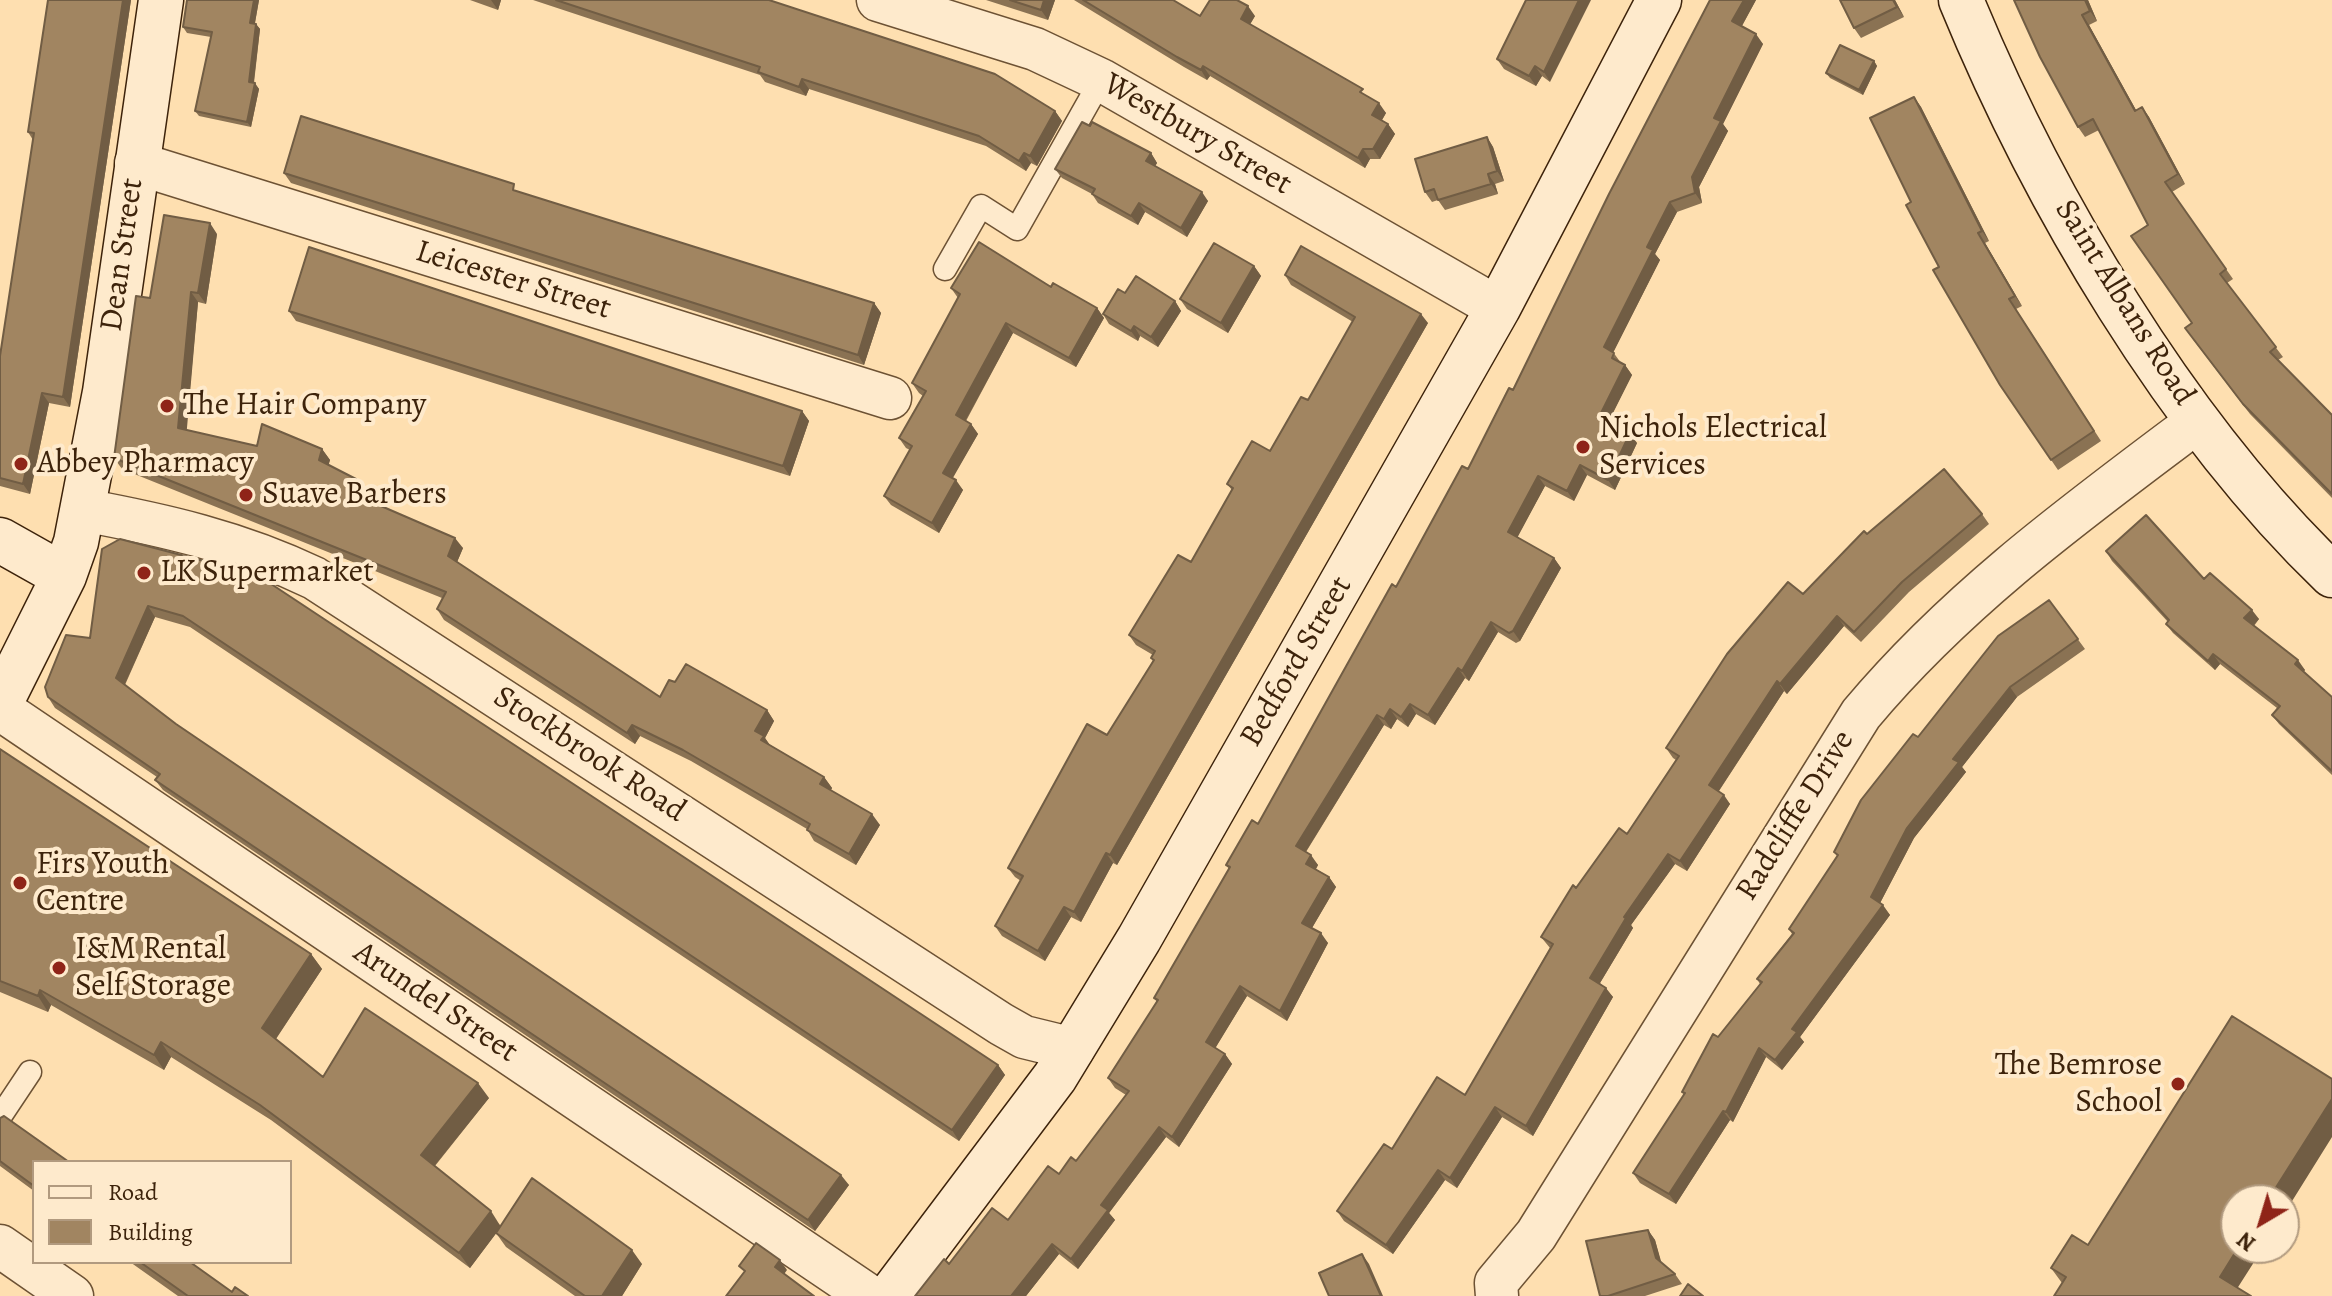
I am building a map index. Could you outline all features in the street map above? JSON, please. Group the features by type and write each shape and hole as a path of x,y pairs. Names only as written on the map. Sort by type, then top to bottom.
{"street":[{"name":"Dean Street","path":"0,707 72,558 83,510 105,392 161,0"},
{"name":"Westbury Street","path":"878,0 1035,49 1101,80 1498,308"},
{"name":"Bedford Street","path":"890,1296 1004,1148 1073,1049 1498,308 1659,0"},
{"name":"Saint Albans Road","path":"1961,0 1983,53 2073,227 2131,325 2198,421 2255,494 2332,575"},
{"name":"Leicester Street","path":"136,163 890,398"},
{"name":"Radcliffe Drive","path":"1497,1296 1496,1283 1536,1235 1861,714 1928,639 1971,600 2043,538 2198,421"},
{"name":"Stockbrook Road","path":"83,510 176,527 260,552 314,578 1001,1024 1024,1037 1073,1049"},
{"path":"0,540 64,576"},
{"name":"Arundel Street","path":"0,707 869,1296"},
{"path":"0,1246 72,1296"}],"lane":[{"path":"945,269 981,206 1017,229 1101,80"},
{"path":"0,1117 30,1072"}],"building":[{"path":"48,0 123,0 63,397 42,393 23,484 0,478 0,356 34,133 28,132"},
{"path":"187,0 254,0 250,23 256,24 249,82 255,83 247,122 195,111 212,32 183,27"},
{"path":"556,0 769,0 995,74 1055,111 1030,156 1024,153 1019,161 979,136 802,79 799,87 758,72 760,67"},
{"path":"1010,0 1044,0 1041,10"},
{"path":"1083,0 1173,0 1200,16 1210,0 1237,0 1248,6 1241,19 1363,89 1360,92 1379,103 1372,115 1388,124 1373,149 1363,149 1358,158 1203,66 1201,70 1177,57"},
{"path":"1526,0 1579,0 1544,72 1535,66 1529,76 1497,59"},
{"path":"1710,0 1744,0 1732,21 1756,34 1714,118 1721,121 1692,177 1695,193 1670,202 1647,247 1653,250 1604,347 1614,353 1612,358 1625,365 1599,417 1630,433 1608,480 1580,465 1567,491 1538,476 1508,532 1554,558 1513,631 1509,633 1491,622 1462,671 1458,668 1428,715 1410,704 1401,717 1390,709 1384,719 1377,715 1296,846 1311,855 1306,864 1329,877 1302,923 1321,933 1280,1011 1240,986 1206,1042 1225,1054 1172,1137 1159,1127 1101,1205 1108,1210 1071,1259 1052,1244 1011,1296 915,1296 944,1259 949,1264 992,1208 1008,1220 1048,1166 1059,1174 1071,1157 1076,1161 1129,1091 1108,1078 1158,1000 1154,998 1230,867 1226,865 1252,820 1258,824 1392,584 1396,587 1462,466 1468,469 1509,388 1513,390 1609,194"},
{"path":"1840,0 1893,0 1897,7 1854,28"},
{"path":"2014,0 2085,0 2090,11 2082,15 2135,111 2142,107 2178,174 2165,182 2226,269 2220,274 2276,347 2270,352 2332,415 2332,494 2243,404 2185,328 2192,323 2131,236 2148,225 2093,119 2078,127 2040,57"},
{"path":"1840,45 1874,61 1859,90 1826,73"},
{"path":"1914,97 1982,231 1978,233 2015,296 2009,299 2094,431 2051,460 2000,385 1933,270 1939,267 1906,205 1911,202 1870,118"},
{"path":"301,116 514,184 513,190 874,303 858,355 284,173"},
{"path":"1082,122 1090,126 1092,122 1151,153 1146,161 1202,192 1181,228 1139,203 1131,216 1092,194 1095,189 1055,169"},
{"path":"1487,137 1497,171 1488,174 1491,184 1438,200 1434,189 1425,192 1415,159"},
{"path":"164,215 210,223 198,293 191,292 178,428 257,446 262,424 322,449 319,460 356,479 351,493 455,538 448,556 660,697 669,680 675,682 686,664 767,710 755,731 764,736 761,740 824,777 820,784 872,814 849,854 807,830 810,824 683,750 632,725 627,733 437,609 446,592 114,458 136,296 150,298"},
{"path":"979,242 1051,287 1053,283 1097,308 1069,358 1006,323 956,415 971,424 943,473 956,480 932,523 884,496 912,446 899,438 926,391 912,383 960,294 951,288"},
{"path":"1214,243 1254,266 1221,323 1180,299"},
{"path":"1301,246 1421,314 1110,855 1106,853 1074,912 1064,907 1038,951 995,926 1023,876 1008,868 1087,724 1107,735 1154,660 1151,658 1155,651 1129,635 1178,555 1191,562 1233,488 1227,484 1252,441 1270,451 1301,397 1308,400 1355,317 1285,275"},
{"path":"309,247 802,411 783,466 289,311"},
{"path":"1136,276 1175,301 1151,337 1134,326 1131,331 1103,314 1118,289 1125,293"},
{"path":"1944,469 1982,514 1902,582 1854,632 1837,616 1780,684 1777,681 1709,785 1724,795 1680,861 1668,854 1624,917 1590,978 1606,988 1526,1126 1495,1107 1450,1178 1438,1170 1386,1245 1337,1211 1384,1144 1392,1149 1437,1077 1465,1095 1553,944 1541,937 1573,885 1576,888 1619,828 1627,834 1679,756 1666,748 1727,654 1788,582 1803,594 1864,531 1867,534"},
{"path":"2146,515 2204,579 2210,573 2252,610 2244,618 2298,660 2295,664 2332,697 2332,771 2272,715 2280,706 2213,654 2208,661 2166,624 2169,620 2106,551"},
{"path":"120,539 231,568 233,563 247,568 998,1065 952,1130 183,616 148,606 116,678 176,724 841,1175 808,1220 155,780 160,774 48,697 45,687 66,635 90,638 102,549"},
{"path":"2049,600 2078,639 2010,687 1953,759 1959,762 1907,828 1871,897 1883,905 1792,1029 1797,1032 1775,1060 1759,1048 1726,1112 1723,1111 1669,1194 1633,1173 1685,1093 1682,1092 1713,1034 1718,1037 1762,982 1757,979 1794,933 1789,929 1838,855 1834,852 1861,800 1913,734 1918,737 1998,636"},
{"path":"0,749 311,954 262,1028 323,1077 365,1008 478,1083 421,1155 491,1211 459,1253 260,1105 161,1042 154,1055 40,990 38,996 0,981"},
{"path":"2232,1016 2332,1079 2332,1099 2278,1184 2220,1184 2220,1264 2228,1264 2220,1277 2251,1296 2054,1296 2066,1277 2051,1268 2072,1235 2088,1245"},
{"path":"4,1116 66,1160 32,1160 32,1185 0,1161 0,1118"},
{"path":"532,1178 632,1250 602,1296 585,1296 496,1233"},
{"path":"1648,1230 1656,1258 1675,1274 1600,1296 1586,1241"},
{"path":"756,1243 780,1260 775,1267 814,1296 726,1296 745,1271 739,1266"},
{"path":"1362,1254 1381,1296 1329,1296 1319,1273"},
{"path":"143,1264 193,1264 232,1292 235,1287 248,1296 188,1296"},
{"path":"1688,1284 1703,1296 1680,1296"}],"place":[{"name":"The Hair Company","path":"167,406"},
{"name":"Nichols Electrical Services","path":"1583,447"},
{"name":"Abbey Pharmacy","path":"21,464"},
{"name":"Suave Barbers","path":"246,495"},
{"name":"LK Supermarket","path":"144,573"},
{"name":"Firs Youth Centre","path":"20,883"},
{"name":"I&M Rental Self Storage","path":"59,968"},
{"name":"The Bemrose School","path":"2178,1084"}]}
